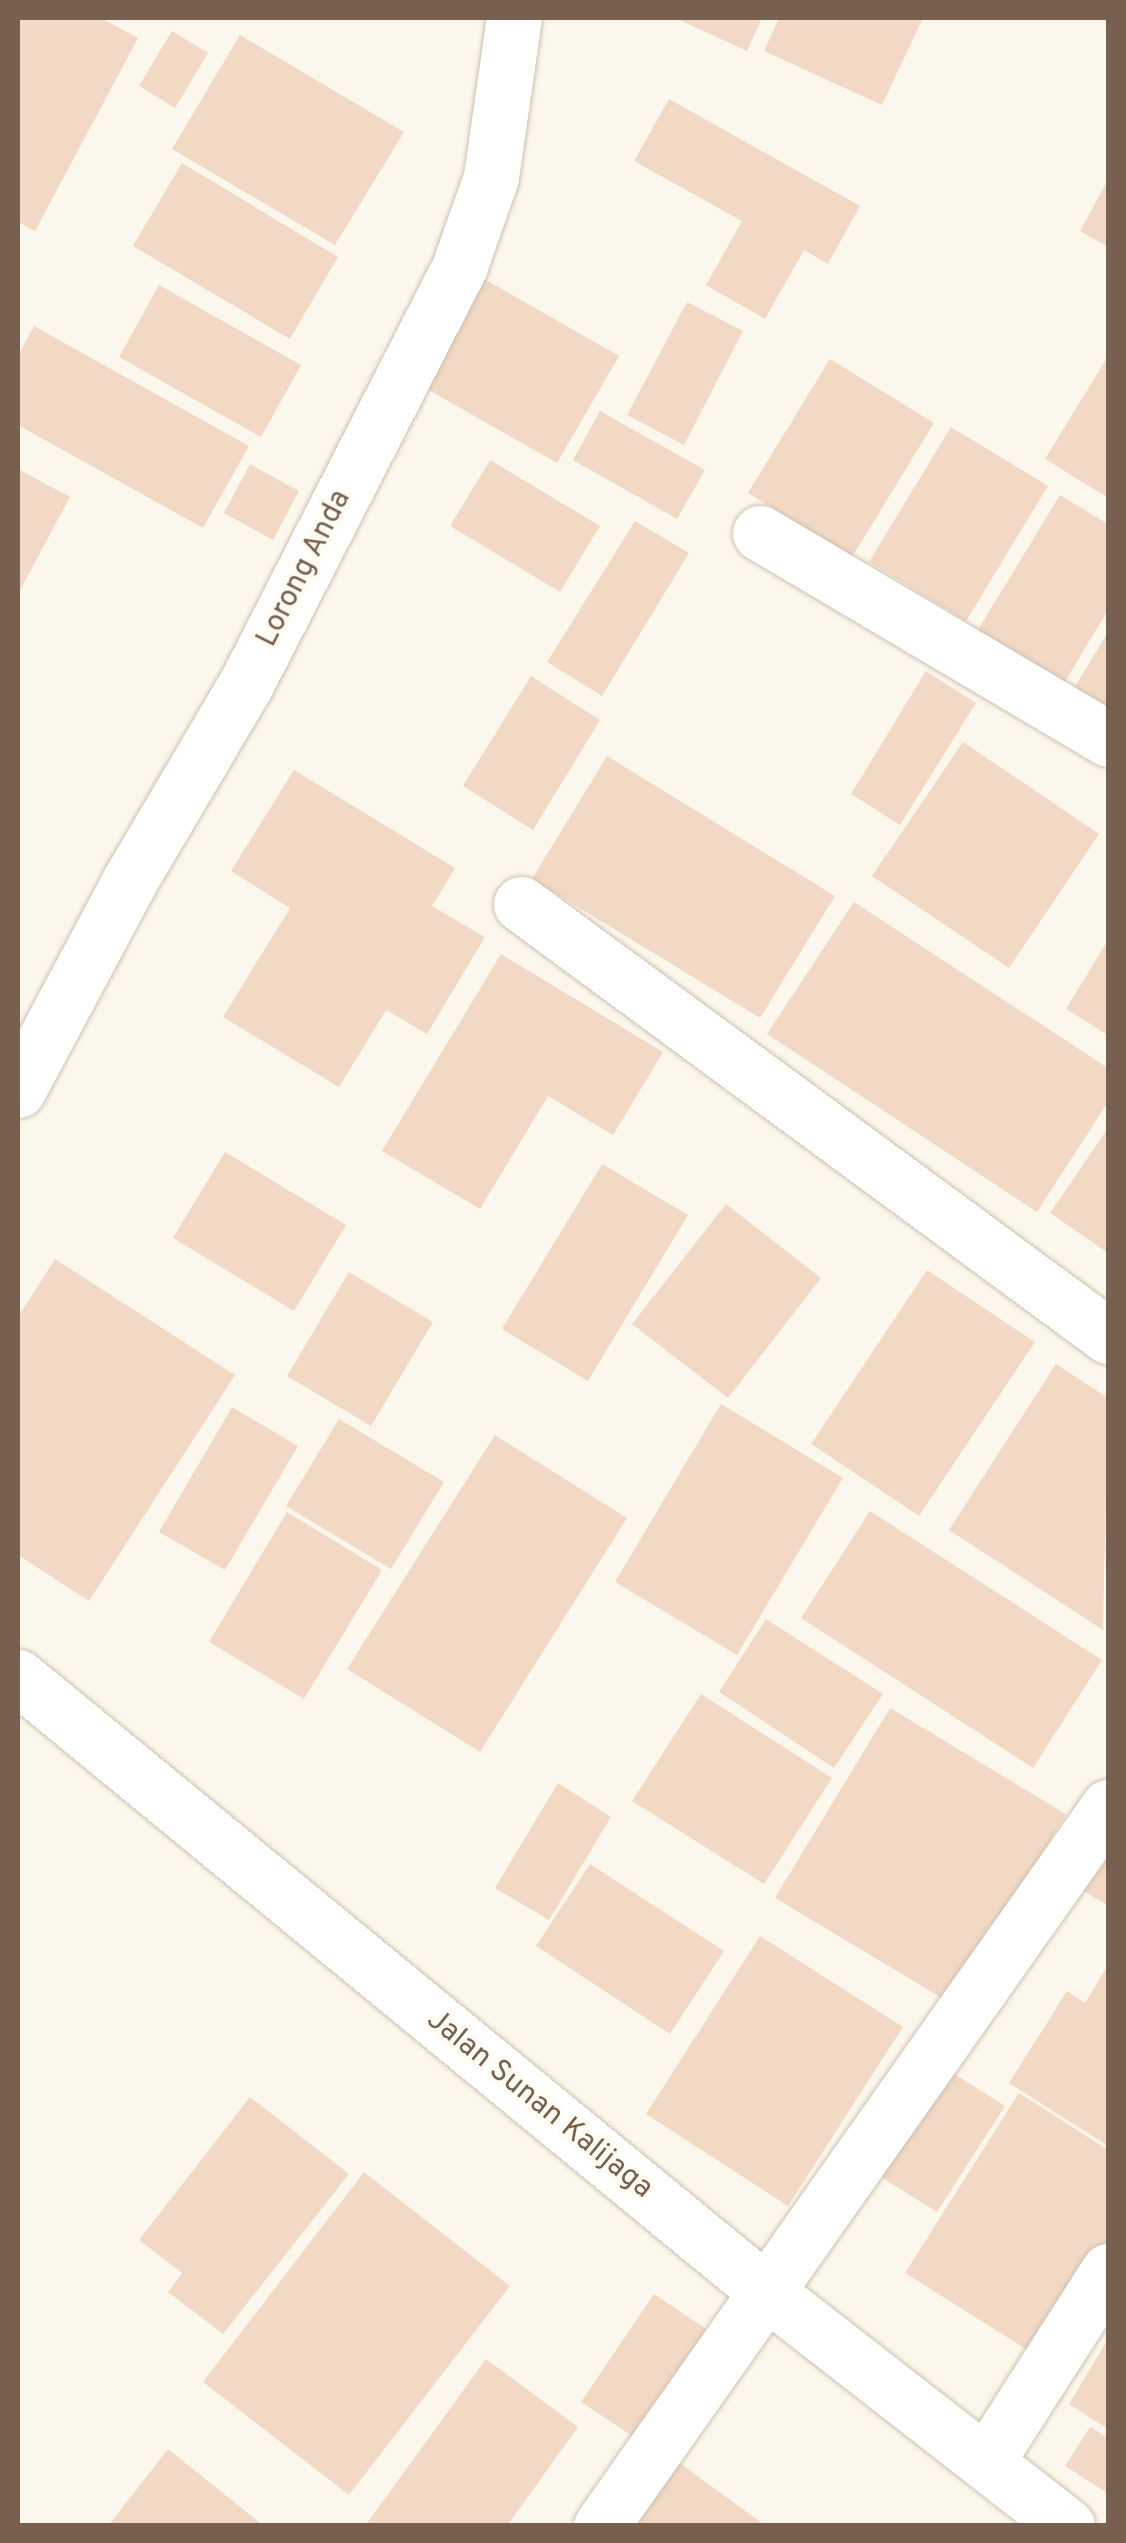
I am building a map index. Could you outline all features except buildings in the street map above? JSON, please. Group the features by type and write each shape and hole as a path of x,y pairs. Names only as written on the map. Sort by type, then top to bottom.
{"street":[{"name":"Lorong Anda","path":"18,1090 246,684 460,265 491,177 514,18"},
{"path":"760,533 1108,738"},
{"path":"521,904 1108,1336"},
{"name":"Jalan Sunan Kalijaga","path":"18,1677 768,2293 1067,2526"},
{"path":"601,2526 1108,1807"},
{"path":"986,2462 1108,2272"}]}
